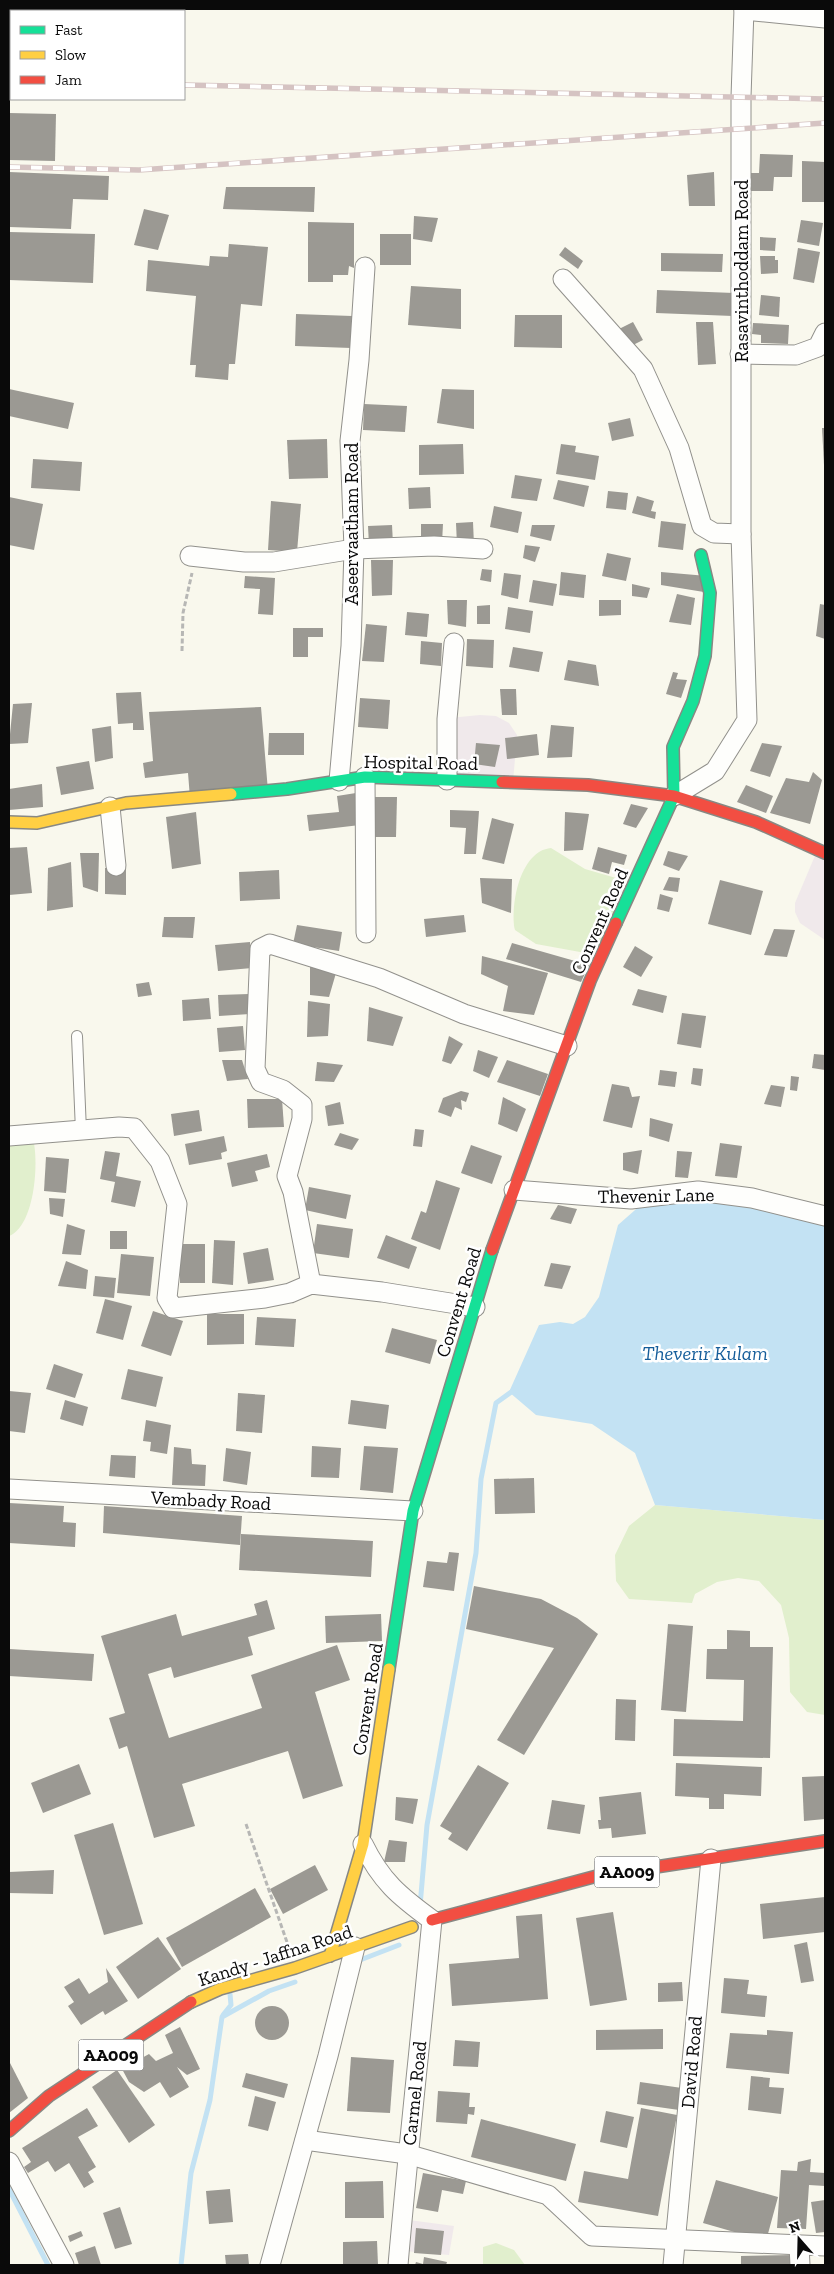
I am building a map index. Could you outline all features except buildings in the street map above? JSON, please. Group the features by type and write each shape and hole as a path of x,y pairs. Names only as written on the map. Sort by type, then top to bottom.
{"main road":[{"path":"674,796 673,747 693,701 705,656 710,593 702,555"},
{"name":"Hospital Road","path":"9,822 37,823 126,803 287,789 365,777 588,785 674,796 756,822 825,853"},
{"name":"Convent Road","path":"330,1956 362,1844 413,1510 475,1307 514,1190 590,981 674,796"},
{"name":"AA009","path":"432,1920 597,1876 825,1841"},
{"name":"Kandy - Jaffna Road","path":"9,2131 49,2096 188,2004 220,1989 295,1968 412,1928"}],"street":[{"path":"744,10 825,18"},
{"name":"Rasavinthoddam Road","path":"674,796 715,771 747,720 741,534 740,354 741,97 744,10"},
{"name":"Aseervaatham Road","path":"339,781 351,646 354,549 350,441 359,360 365,267"},
{"path":"563,279 644,369 679,448 702,526 714,533 741,534"},
{"path":"740,354 796,355 818,347 825,333"},
{"path":"190,556 274,562 354,549 434,546 483,549"},
{"path":"447,780 447,718 454,643"},
{"path":"365,777 366,933"},
{"path":"110,807 116,866"},
{"path":"311,1284 293,1192 288,1176 302,1119 302,1105 283,1090 261,1082 255,1069 260,949 262,946 270,944 379,978 464,1014 567,1046"},
{"path":"9,1136 119,1127 134,1128 160,1161 177,1204 167,1298 173,1308 265,1298 290,1293 311,1284 382,1292 475,1307"},
{"name":"Thevenir Lane","path":"514,1190 631,1199 698,1191 752,1198 825,1216"},
{"name":"Vembady Road","path":"9,1489 413,1510"},
{"path":"362,1844 375,1868 389,1886 432,1920"},
{"name":"David Road","path":"673,2265 712,1858"},
{"name":"Carmel Road","path":"398,2265 407,2154 415,2104 418,2040 432,1920"},
{"path":"270,2265 305,2140 355,1947"},
{"path":"305,2140 407,2154 548,2195 592,2236 825,2246"},
{"path":"9,2162 64,2265"},
{"path":"799,2246 800,2265"}],"lane":[{"path":"77,1036 81,1131"}],"path":[{"path":"182,651 183,613 192,572 213,558"},
{"path":"246,1824 295,1968"}],"shaded area":[{"path":"480,715 496,716 509,723 517,735 513,782 447,780 449,718"},
{"path":"817,851 825,853 825,940 800,923 795,912 795,903"},
{"path":"409,2220 454,2226 449,2255 404,2251"}],"green space":[{"path":"551,848 585,869 623,880 602,956 536,944 515,930 514,907 516,894 525,869 540,851"},
{"path":"32,1135 35,1175 30,1206 18,1230 9,1236 9,1136"},
{"path":"655,1505 825,1520 825,1715 807,1712 790,1692 789,1638 781,1605 759,1581 738,1578 717,1582 695,1594 692,1603 629,1599 616,1581 615,1555 629,1526"},
{"path":"496,2243 514,2250 525,2265 483,2265 483,2247"}],"water":[{"name":"Theverir Kulam","path":"718,1198 825,1223 825,1520 655,1505 635,1453 592,1424 536,1415 509,1392 539,1325 560,1322 573,1324 585,1317 599,1297 618,1225 643,1203"}],"waterway":[{"path":"420,1906 427,1825 476,1553 481,1479 496,1403 514,1390"},
{"path":"355,1962 399,1945"},
{"path":"181,2265 191,2173 210,2100 222,2017 269,1991 295,1982"},
{"path":"223,2015 231,2005 230,1994"},
{"path":"9,2189 48,2265"}],"railway":[{"path":"185,85 825,99"},
{"path":"9,167 139,170 825,123"}],"traffic: fast":[{"path":"616,923 674,796 673,747 693,701 705,656 710,593 701,555"},
{"path":"231,794 287,789 365,777 502,782"},
{"path":"389,1669 413,1511 492,1250"}],"traffic: slow":[{"path":"9,822 37,823 126,803 231,794"},
{"path":"330,1956 363,1844 389,1669"},
{"path":"191,2002 220,1989 295,1968 412,1927"}],"traffic: jam":[{"path":"502,782 588,785 674,796 756,822 825,853"},
{"path":"492,1250 590,981 616,923"},
{"path":"432,1920 597,1876 825,1841"},
{"path":"9,2131 49,2096 191,2002"}]}
